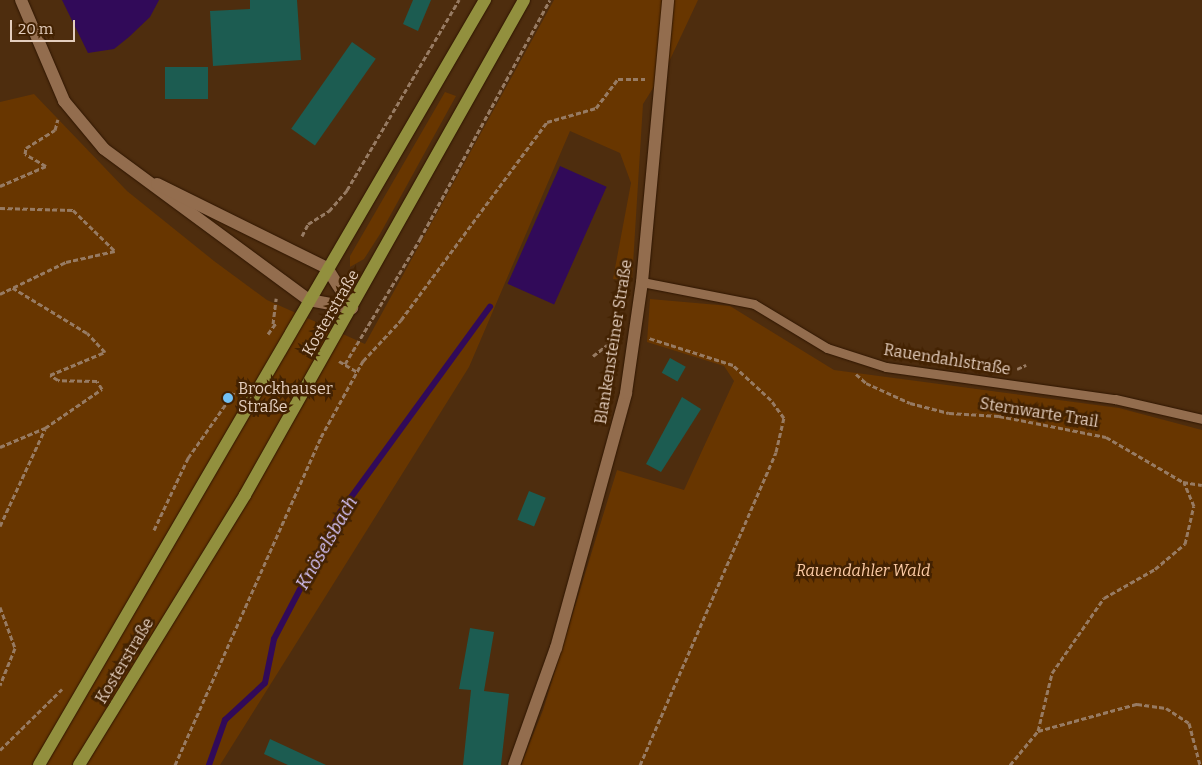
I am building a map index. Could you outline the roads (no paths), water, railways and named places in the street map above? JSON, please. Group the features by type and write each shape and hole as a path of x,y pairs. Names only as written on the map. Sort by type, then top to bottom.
{"main road":[{"name":"Kosterstraße","path":"39,765 484,0"},
{"name":"Kosterstraße","path":"79,765 327,354 524,0"}],"street":[{"path":"21,0 64,101 104,149 309,300 352,308"},
{"name":"Blankensteiner Straße","path":"514,765 538,705 608,467 635,335 642,282 668,0"},
{"path":"131,170 327,268 352,308"}],"lane":[{"name":"Rauendahlstraße","path":"642,282 754,304 827,348 886,367 1115,399 1202,419"}],"waterway":[{"name":"Knöselsbach","path":"209,765 225,720 265,683 274,639 341,511 490,307"}],"place":[{"name":"Brockhauser Straße","path":"228,398"}],"park label":[{"name":"Rauendahler Wald","path":"863,571"}]}
